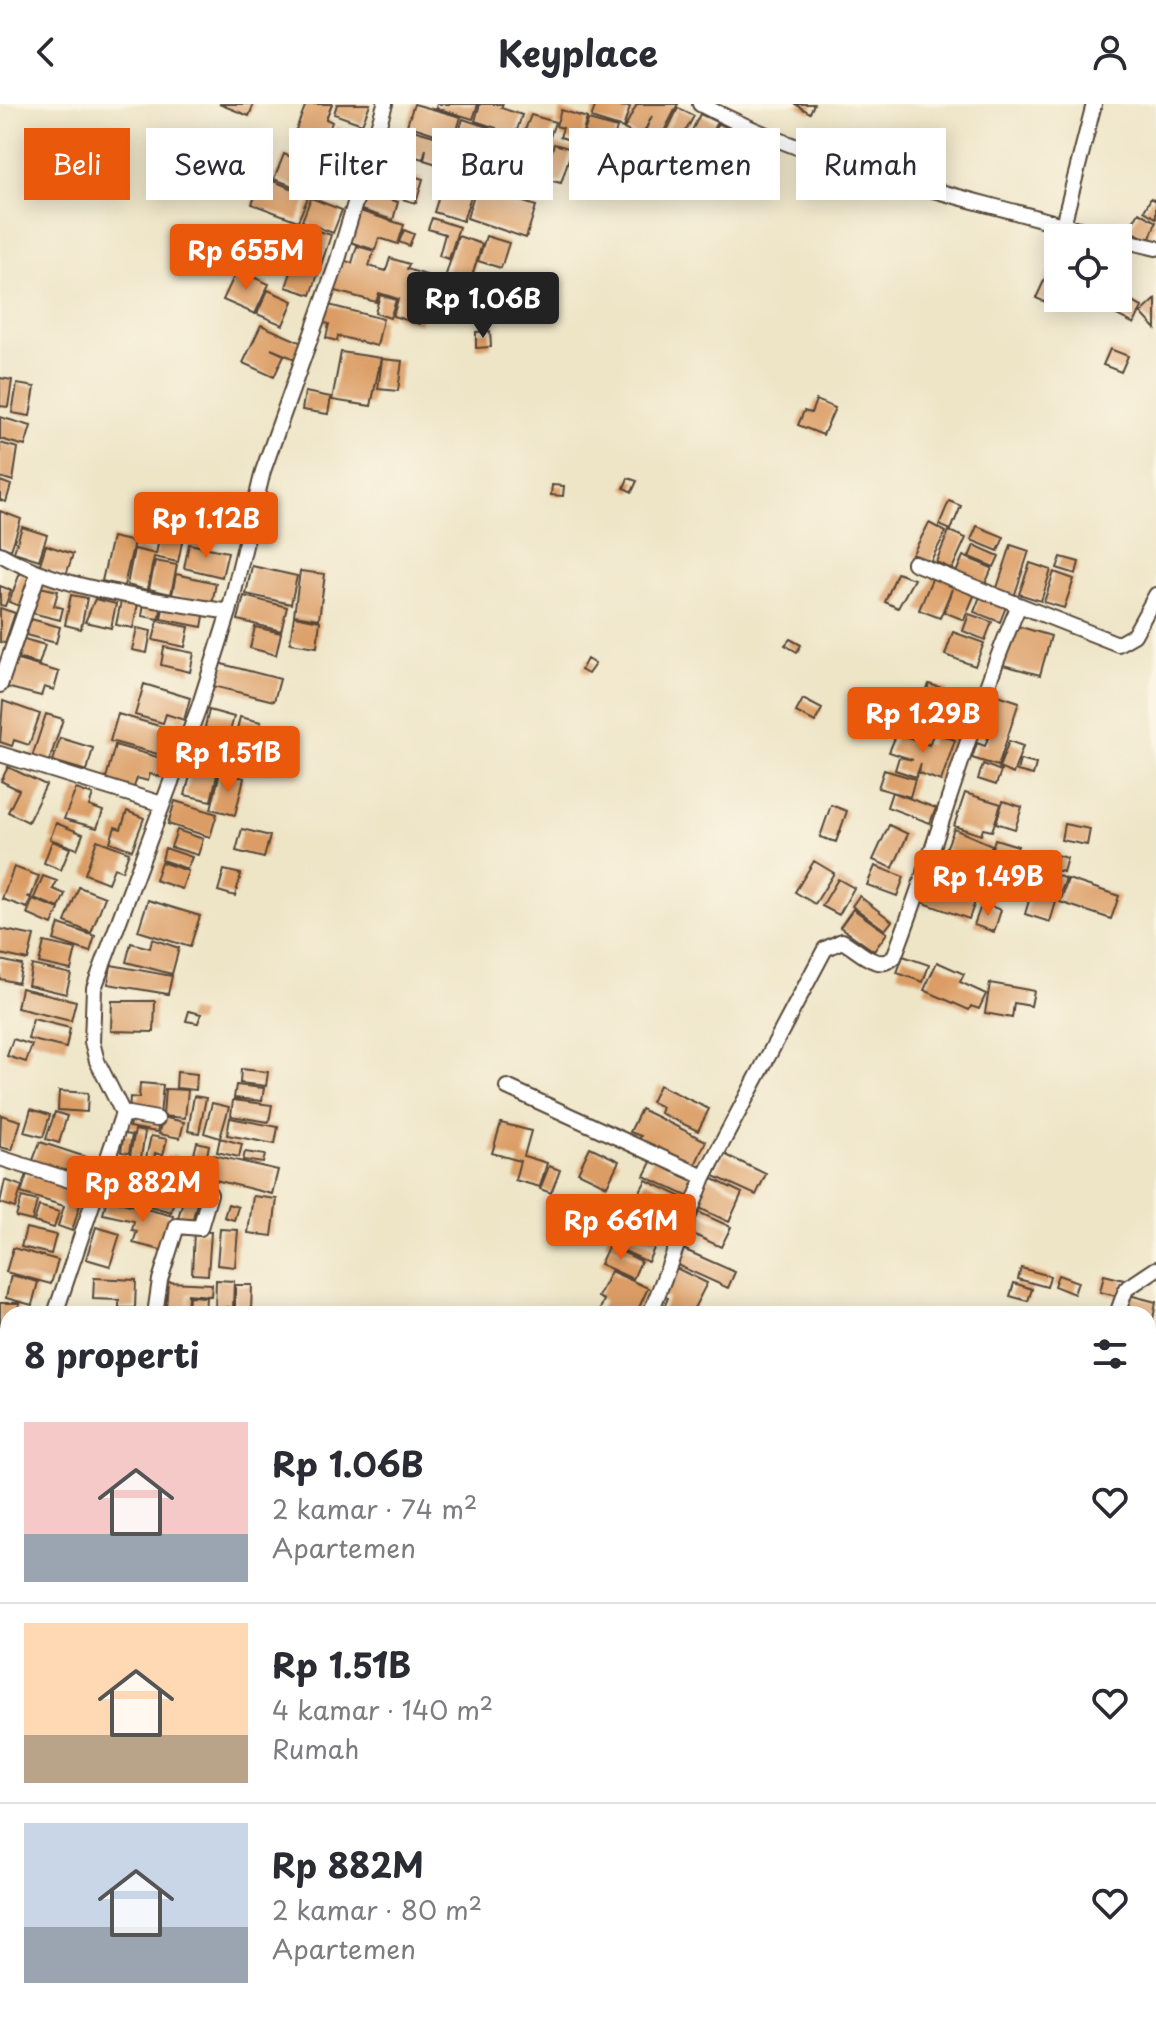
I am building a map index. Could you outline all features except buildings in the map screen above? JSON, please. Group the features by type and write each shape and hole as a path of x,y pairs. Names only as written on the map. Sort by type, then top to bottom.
{"street":[{"path":"58,1306 123,1113 97,1061 92,1042 94,988 199,707 229,612 263,471 336,266 385,104"},
{"path":"700,104 761,135 812,155 1059,224"},
{"path":"1063,224 1094,104"},
{"path":"1132,242 1156,248"},
{"path":"0,554 38,574 229,612"},
{"path":"914,563 1118,644 1134,635 1156,595"},
{"path":"0,685 38,574"},
{"path":"653,1306 704,1177 825,949 842,941 877,963 889,962 894,957 929,868 992,667 1019,605"},
{"path":"0,754 162,804"},
{"path":"507,1087 704,1177"},
{"path":"123,1113 157,1119"},
{"path":"0,1158 98,1189"},
{"path":"156,1306 160,1280 177,1226 200,1228 210,1194"},
{"path":"1120,1306 1126,1289 1156,1269"}]}
